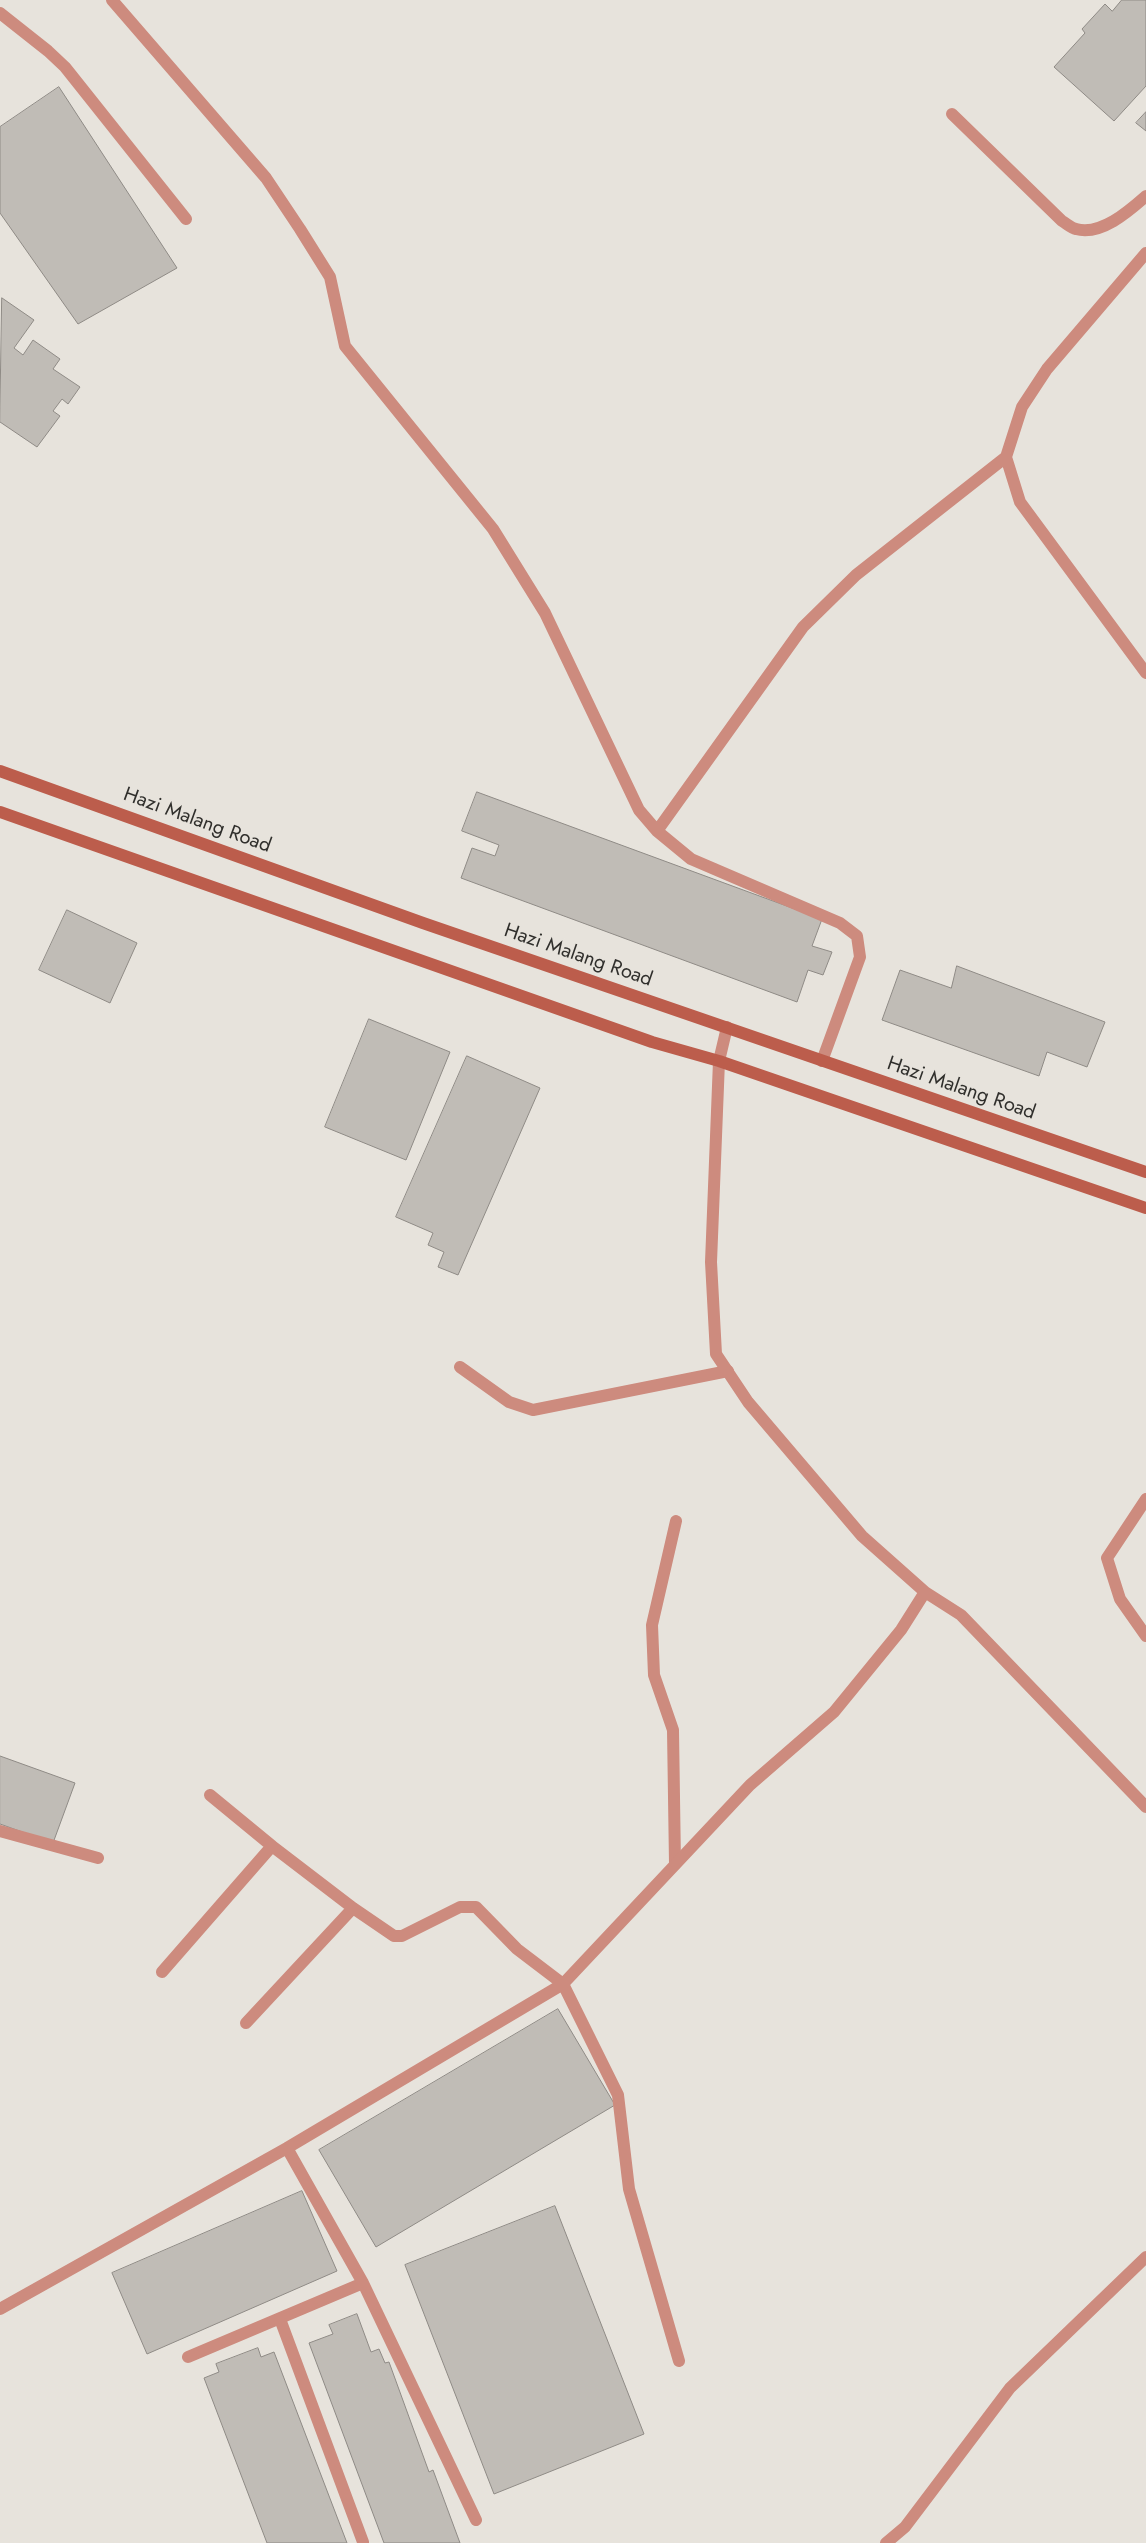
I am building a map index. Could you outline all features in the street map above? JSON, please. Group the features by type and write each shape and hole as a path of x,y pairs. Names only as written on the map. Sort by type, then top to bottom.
{"main road":[{"name":"Hazi Malang Road","path":"0,771 423,923 1146,1172"},
{"path":"0,812 652,1042 719,1061 1146,1208"}],"street":[{"path":"112,0 266,178 300,229 330,277 345,346 493,529 545,612 639,810 657,831 691,859 840,923 857,936 860,957 822,1061"},
{"path":"0,13 48,50 65,67 186,219"},
{"path":"952,114 1062,221 1076,229 1102,227 1129,211 1146,196"},
{"path":"657,831 803,627 856,575 1006,457 1022,407 1047,368 1146,253"},
{"path":"1006,457 1020,502 1146,673"},
{"path":"727,1027 719,1061 711,1262 716,1354 748,1402 862,1536 925,1592 961,1615 1146,1807"},
{"path":"460,1367 509,1402 533,1410 728,1371"},
{"path":"1146,1499 1107,1558 1120,1599 1146,1636"},
{"path":"676,1522 652,1625 654,1675 672,1730 676,1864"},
{"path":"0,2309 288,2148 563,1984 750,1785 834,1712 901,1630 925,1592"},
{"path":"210,1796 353,1908 394,1936 402,1936 460,1908 476,1907 516,1949 563,1984 618,2095 629,2189 679,2361"},
{"path":"0,1831 98,1858"},
{"path":"162,1972 272,1846"},
{"path":"246,2023 353,1908"},
{"path":"288,2148 364,2283 476,2520"},
{"path":"886,2543 905,2527 1010,2388 1146,2257"},
{"path":"188,2357 364,2283"},
{"path":"280,2319 363,2542"}],"building":[{"path":"1122,0 1146,0 1146,86 1114,121 1054,67 1085,33 1082,29 1105,4 1112,11"},
{"path":"59,87 177,268 78,324 0,213 0,127"},
{"path":"1146,112 1146,131 1136,123"},
{"path":"2,298 34,320 14,348 23,355 33,340 60,359 53,369 80,387 68,404 62,399 53,411 60,416 37,447 0,422"},
{"path":"477,792 822,919 812,946 832,952 823,975 808,970 797,1002 461,878 472,848 495,856 499,845 462,831"},
{"path":"67,910 137,943 110,1003 39,970"},
{"path":"957,966 1105,1022 1087,1067 1047,1052 1039,1076 882,1020 900,970 951,988"},
{"path":"369,1019 450,1052 406,1160 325,1127"},
{"path":"467,1056 540,1088 458,1275 438,1267 444,1252 428,1245 433,1233 396,1217"},
{"path":"0,1756 75,1783 53,1843 0,1824"},
{"path":"558,2009 615,2105 376,2247 319,2150"},
{"path":"302,2191 337,2271 147,2354 112,2273"},
{"path":"555,2206 644,2434 494,2494 405,2265"},
{"path":"357,2314 371,2352 379,2349 385,2363 389,2362 429,2472 433,2470 460,2543 384,2543 309,2343 333,2334 329,2325"},
{"path":"258,2348 261,2357 274,2352 347,2543 267,2543 204,2378 219,2372 216,2364"}]}
